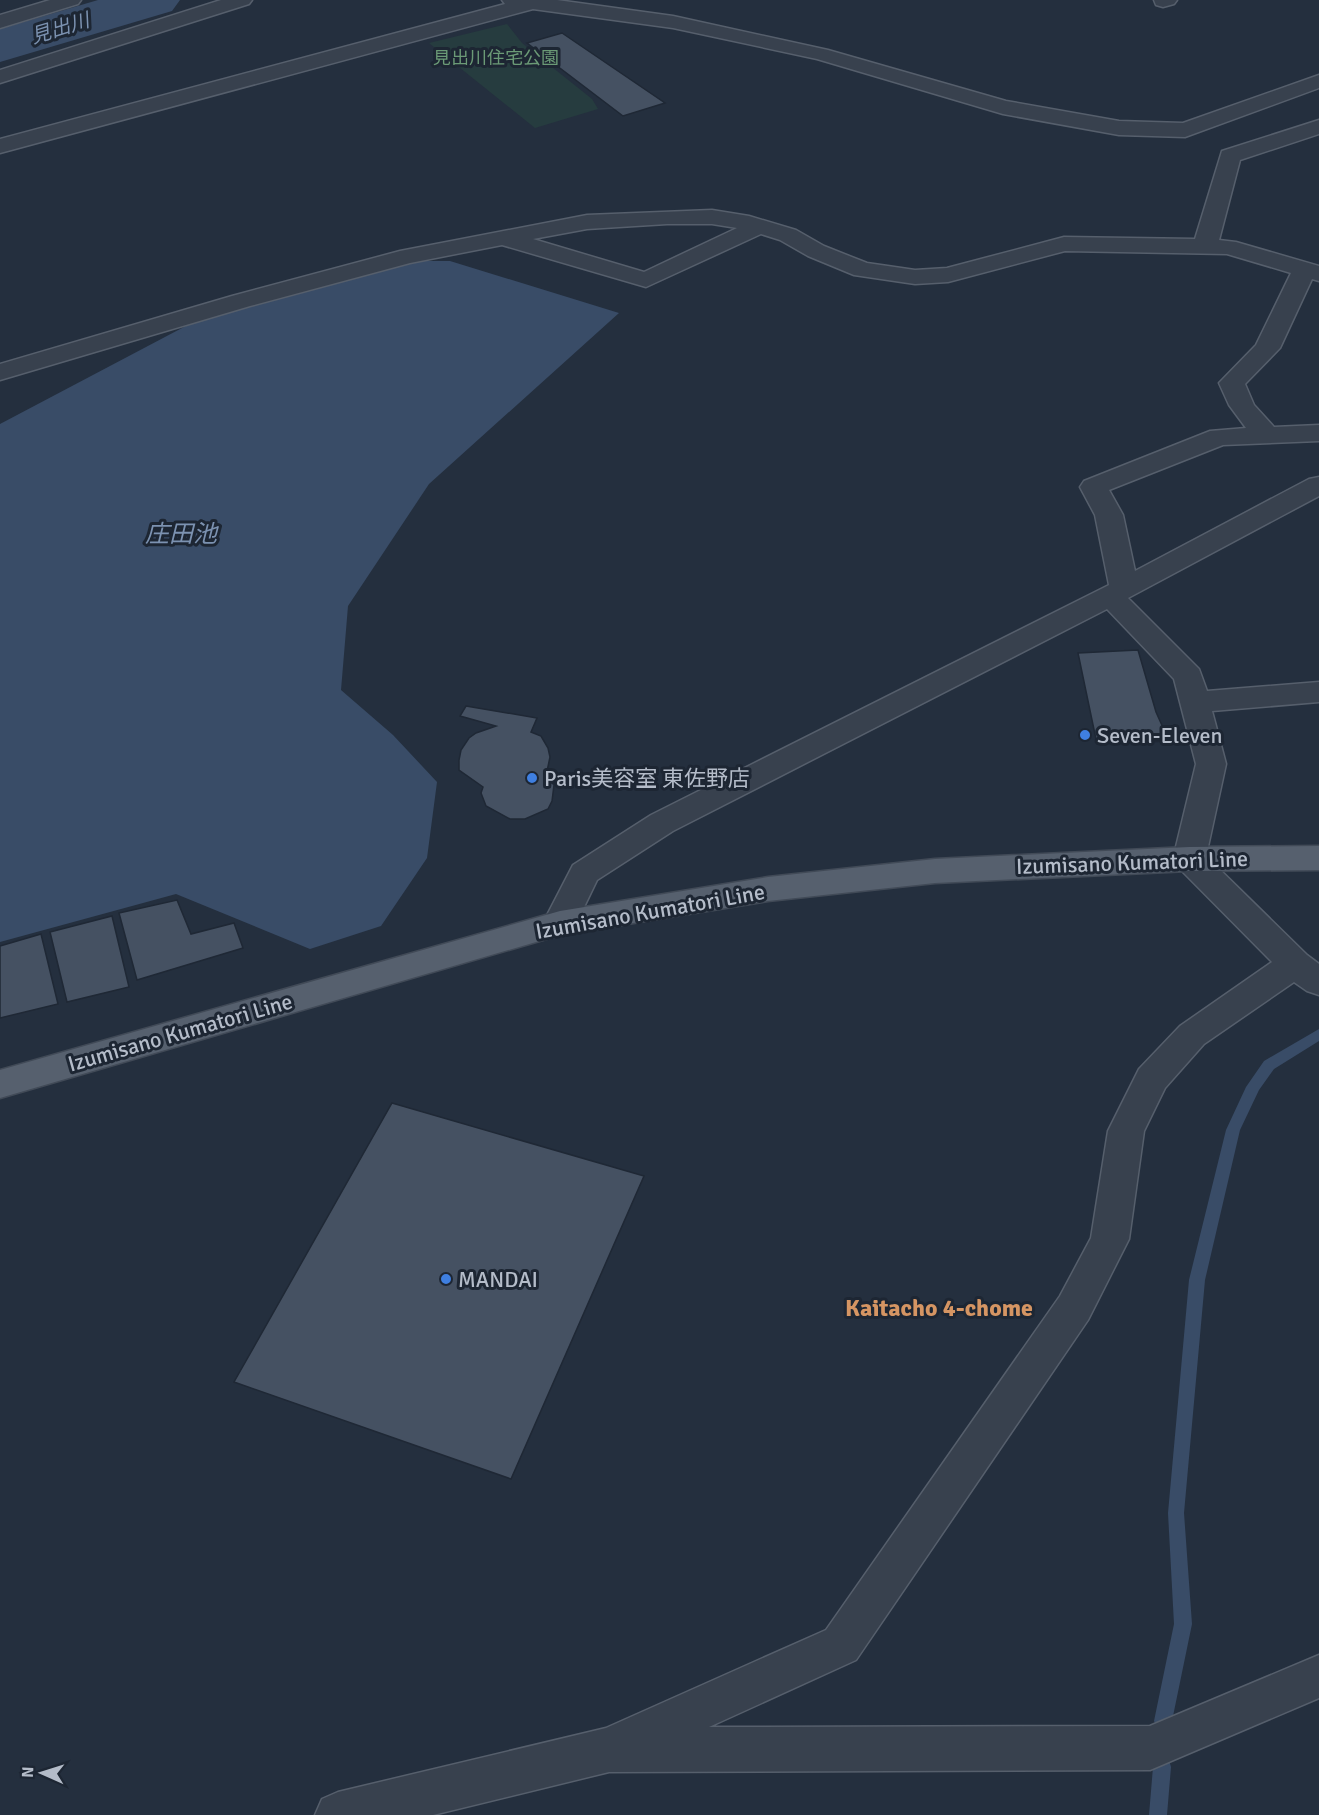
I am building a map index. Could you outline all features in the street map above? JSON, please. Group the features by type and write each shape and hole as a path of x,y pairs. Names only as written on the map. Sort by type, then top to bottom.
{"main road":[{"name":"Izumisano Kumatori Line","path":"0,1084 560,923 768,889 935,871 1189,859 1319,858"}],"street":[{"path":"0,22 71,0"},
{"path":"0,77 242,0"},
{"path":"0,146 522,1 673,22 821,54 1003,107 1119,128 1185,130 1319,81"},
{"path":"1165,130 1230,156 1319,127"},
{"path":"1205,246 1230,156"},
{"path":"0,372 241,301 408,256 586,222 712,217 760,226 788,235 816,251 862,270 915,277 948,275 1064,244 1228,247 1312,272 1268,348 1232,383 1235,396 1243,410 1268,435"},
{"path":"500,237 646,280 760,226"},
{"path":"338,1815 609,1750 841,1645 1074,1308 1110,1239 1126,1131 1152,1079 1192,1035 1307,973 1189,859 1211,764 1188,676 1117,592 1109,515 1094,487 1219,437 1319,433"},
{"path":"560,923 584,873 662,823 1117,592 1319,485"},
{"path":"1195,702 1319,692"},
{"path":"609,1750 1150,1748 1319,1676"}],"green space":[{"name":"見出川住宅公園","path":"507,24 522,43 592,99 598,109 535,128 429,43"}],"water":[{"name":"庄田池","path":"413,261 450,261 619,313 429,484 348,606 341,690 393,735 437,782 427,858 381,926 310,949 176,894 0,942 0,424 201,318"}],"building":[{"path":"562,33 665,103 623,116 527,43"},
{"path":"1138,650 1156,712 1169,741 1097,744 1078,653"},
{"path":"466,706 537,718 531,732 541,736 548,748 550,757 546,776 554,785 552,801 548,809 525,819 510,819 486,806 481,793 483,787 459,770 459,760 461,750 469,738 496,726 460,716"},
{"path":"177,900 191,934 234,923 243,948 137,980 119,913"},
{"path":"112,916 129,987 67,1002 50,932"},
{"path":"41,934 58,1004 0,1018 0,946"},
{"name":"MANDAI","path":"392,1103 644,1176 511,1479 234,1382"}],"waterway":[{"name":"見出川","path":"0,46 154,0"},
{"path":"1163,1721 1183,1624 1176,1513 1197,1280 1233,1130 1253,1087 1269,1065 1319,1034"},
{"path":"1158,1815 1162,1767"}],"place":[{"name":"Seven-Eleven","path":"1085,735"},
{"name":"Paris美容室 東佐野店","path":"532,778"},
{"name":"MANDAI","path":"446,1279"}],"district":[{"name":"Kaitacho 4-chome","path":"939,1308"}]}
